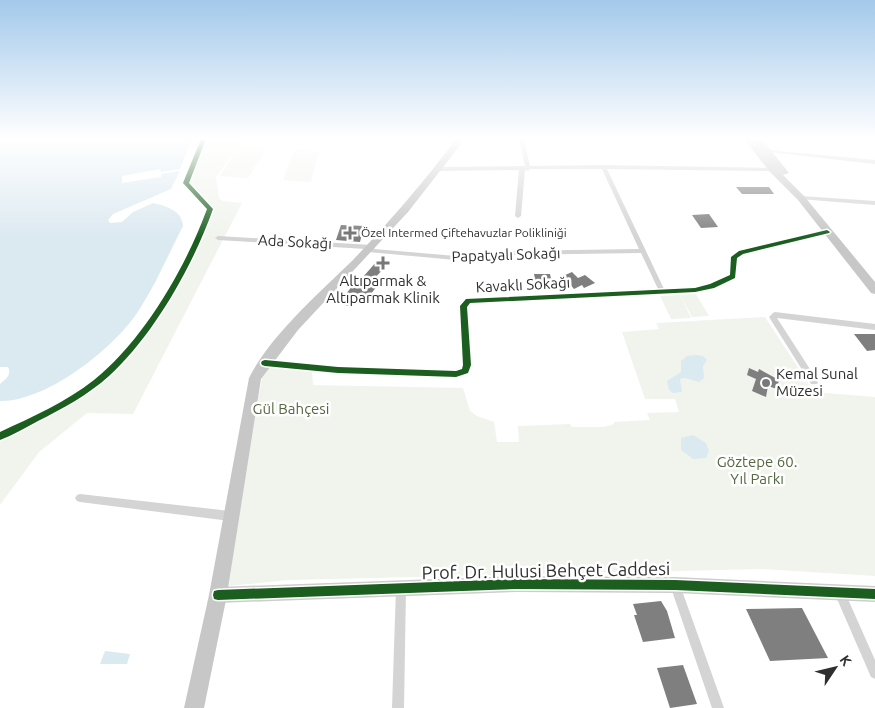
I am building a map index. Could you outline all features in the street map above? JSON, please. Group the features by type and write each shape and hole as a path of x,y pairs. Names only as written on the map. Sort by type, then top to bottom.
{"main road":[{"path":"194,708 218,595 255,378 264,363 315,303 370,249 410,206 437,172"},
{"path":"775,172 801,198"},
{"path":"783,172 827,232 875,290"}],"street":[{"path":"518,216 525,172"},
{"path":"606,172 662,291"},
{"path":"801,198 875,203"},
{"name":"Kavaklı Sokağı","path":"264,363 338,370 456,374 465,371 467,365 463,306 468,301 695,290 712,286 732,276 734,257 741,252 827,232"},
{"name":"Ada Sokağı","path":"218,238 370,249"},
{"name":"Papatyalı Sokağı","path":"370,249 456,258 504,253 644,251"},
{"path":"814,382 773,317 775,315 875,327"},
{"path":"80,498 230,516"},
{"name":"Prof. Dr. Hulusi Behçet Caddesi","path":"218,595 516,584 675,585 875,594"},
{"path":"675,585 718,708"},
{"path":"398,708 401,588"},
{"path":"838,592 875,673"}],"green space":[{"path":"194,172 219,172 216,176 219,198 222,201 242,203 133,414 87,413 39,452 0,505 0,438 103,382 136,344 200,240 212,213 212,205 190,183"},
{"path":"223,172 252,172 248,178 220,176"},
{"path":"286,172 314,172 311,182 283,180"},
{"path":"696,294 709,316 692,317 680,295"},
{"path":"680,295 691,318 671,319 660,296"},
{"name":"Göztepe 60. Yıl Parkı","path":"765,317 814,392 875,397 875,576 761,569 289,580 229,586 243,475 263,374 269,367 312,372 313,385 463,388 470,411 477,416 494,422 497,442 519,442 518,426 570,424 572,427 604,427 614,424 614,422 650,420 647,413 679,412 675,399 645,399 622,332 659,329 656,323"}],"shaded area":[{"path":"0,172 143,172 122,176 122,183 161,177 161,174 179,172 171,189 113,214 108,220 110,223 122,222 133,212 153,203 176,212 180,216 183,226 157,279 128,325 97,356 58,383 38,393 18,399 0,401 0,384 8,377 9,372 8,367 0,367"},
{"path":"687,356 703,356 707,360 703,366 704,378 699,382 685,378 680,379 682,392 673,393 669,390 667,381 681,372 681,361"},
{"path":"693,435 706,443 709,451 706,458 693,459 681,450 681,438"},
{"path":"105,651 130,654 127,664 100,664"}],"building":[{"path":"736,187 769,187 774,194 742,194"},
{"path":"709,214 718,227 701,228 692,215"},
{"name":"Özel Intermed Çiftehavuzlar Polikliniği","path":"341,225 364,226 360,242 336,240"},
{"path":"377,261 387,261 386,266 373,280 380,283 368,297 370,300 348,306 339,303 360,276 363,277"},
{"path":"572,272 578,278 585,275 595,283 584,288 582,285 574,289 563,276"},
{"path":"534,274 550,274 553,288 537,288"},
{"path":"854,334 875,334 875,350 867,351"},
{"name":"Kemal Sunal Müzesi","path":"749,368 758,372 759,369 779,380 777,389 768,386 766,397 752,391 756,379 747,375"},
{"path":"661,601 667,611 675,638 643,642 634,615 637,615 633,604"},
{"path":"802,608 828,658 770,661 746,609"},
{"path":"683,665 697,704 670,708 657,668"}],"cycle path":[{"path":"0,436 55,408 94,384 120,361 151,321 181,274 210,209 186,183 190,172"},
{"path":"265,363 338,370 456,374 465,371 467,365 463,306 468,301 695,290 712,286 733,276 734,257 741,252 827,232"},
{"path":"218,595 516,584 675,585 875,594"}],"place":[{"name":"Özel Intermed Çiftehavuzlar Polikliniği","path":"350,233"},
{"name":"Altıparmak & Altıparmak Klinik","path":"383,263"},
{"name":"Kemal Sunal Müzesi","path":"766,383"}],"park label":[{"name":"Gül Bahçesi","path":"291,409"}]}
